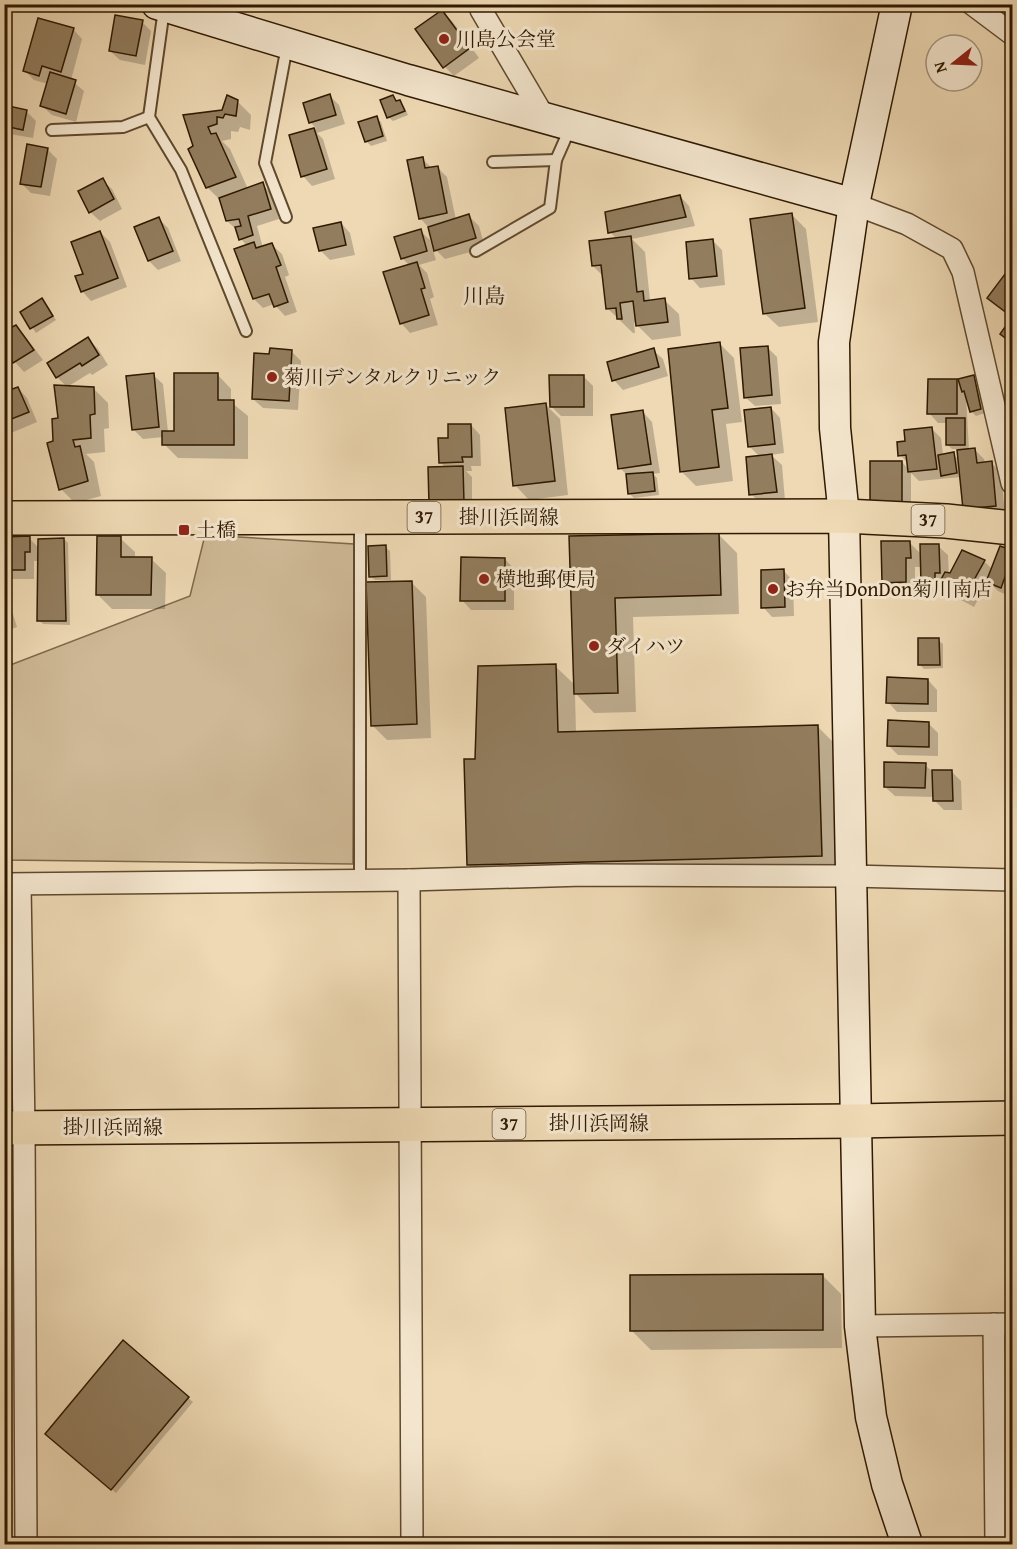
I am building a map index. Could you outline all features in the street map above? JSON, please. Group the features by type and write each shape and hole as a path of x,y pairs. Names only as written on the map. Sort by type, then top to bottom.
{"main road":[{"name":"掛川浜岡線","path":"4,518 844,516 946,521 1012,528"},
{"name":"掛川浜岡線","path":"14,1128 1012,1118"}],"street":[{"path":"483,4 481,10 558,122"},
{"path":"897,4 854,204 834,342 835,428 844,516 860,1326 871,1417 887,1484 907,1545"},
{"path":"972,4 1012,34"},
{"path":"161,6 558,122 854,204 907,224 952,249 963,272 1012,483"},
{"path":"26,1545 14,1128 12,885 360,881 584,875 852,876 1012,880"},
{"path":"409,880 412,1545"},
{"path":"860,1326 1003,1324 996,1545"}],"lane":[{"path":"161,6 149,117 181,171 246,331"},
{"path":"286,217 265,163 287,43"},
{"path":"52,130 123,127 149,117"},
{"path":"476,251 550,208 558,122"},
{"path":"493,162 556,160"},
{"path":"360,517 360,881"}],"shaded area":[{"path":"205,535 354,544 353,864 5,860 5,667 190,596"}],"building":[{"path":"442,10 470,48 443,68 415,29"},
{"path":"115,15 143,20 136,56 109,51"},
{"path":"38,18 74,28 61,72 42,66 39,76 23,71"},
{"path":"50,72 76,80 66,114 40,106"},
{"path":"330,94 336,115 309,123 303,103"},
{"path":"227,95 238,100 236,116 225,114 223,118 217,117 217,124 208,127 211,134 216,133 236,177 206,188 188,149 193,146 183,115 222,110"},
{"path":"393,95 396,101 400,100 405,111 387,118 380,100"},
{"path":"4,105 27,110 23,130 4,126"},
{"path":"377,116 383,136 365,142 358,122"},
{"path":"314,128 327,169 301,177 289,135"},
{"path":"27,144 48,148 41,187 20,184"},
{"path":"423,157 425,168 438,166 447,213 419,219 407,160"},
{"path":"103,178 114,199 89,213 78,191"},
{"path":"263,182 271,209 248,216 253,235 239,240 235,227 241,226 239,219 226,221 219,198"},
{"path":"680,195 686,217 608,233 605,212"},
{"path":"792,213 805,308 763,314 750,219"},
{"path":"469,214 476,238 434,251 428,227"},
{"path":"159,217 173,251 148,261 134,227"},
{"path":"341,222 346,245 319,251 313,228"},
{"path":"421,229 427,251 401,259 394,237"},
{"path":"100,231 118,278 81,292 75,276 83,274 71,242"},
{"path":"631,236 637,292 643,291 644,301 665,298 668,322 636,326 633,301 620,303 622,319 617,319 616,308 606,309 601,265 592,266 589,241"},
{"path":"713,239 717,276 689,279 686,242"},
{"path":"254,242 256,248 272,243 281,265 276,267 288,302 274,307 269,294 253,299 234,249"},
{"path":"417,262 425,288 421,289 429,315 400,324 383,272"},
{"path":"1005,274 1012,280 1012,317 987,298"},
{"path":"42,298 53,316 30,329 20,312"},
{"path":"1012,317 1012,343 1000,334"},
{"path":"16,325 34,350 13,363 4,349 4,331"},
{"path":"88,337 99,355 82,366 80,363 56,378 47,363"},
{"path":"720,342 728,408 712,410 719,467 680,472 668,349"},
{"path":"768,346 772,395 744,398 740,348"},
{"name":"菊川デンタルクリニック","path":"270,348 292,350 289,401 252,399 254,353 269,354"},
{"path":"654,348 659,367 612,381 607,362"},
{"path":"154,373 159,427 132,430 126,376"},
{"path":"174,373 218,373 218,400 234,400 234,445 162,445 162,431 174,431"},
{"path":"549,375 584,375 584,407 550,407"},
{"path":"974,375 981,409 970,412 958,379"},
{"path":"928,379 957,379 957,414 927,414"},
{"path":"54,385 94,387 95,414 90,415 91,438 73,440 75,447 80,446 88,481 59,490 47,443 53,441 52,419 58,418"},
{"path":"18,387 29,412 4,422 4,392"},
{"path":"546,403 555,481 513,486 505,408"},
{"path":"771,407 775,444 748,447 744,410"},
{"path":"643,410 651,464 618,469 611,415"},
{"path":"946,418 965,418 965,445 946,445"},
{"path":"448,424 471,424 472,457 462,457 463,462 439,463 438,438 448,438"},
{"path":"932,427 937,469 908,472 906,455 898,456 897,442 905,441 904,430"},
{"path":"975,448 977,463 992,461 996,506 963,509 957,450"},
{"path":"954,452 957,473 941,476 938,455"},
{"path":"772,454 777,492 749,495 746,457"},
{"path":"870,461 902,461 902,504 870,504"},
{"path":"463,466 464,503 429,504 428,467"},
{"path":"653,472 655,491 628,494 626,474"},
{"name":"ダイハツ","path":"719,533 721,595 615,598 618,693 574,694 569,536"},
{"path":"30,536 30,552 25,552 25,570 4,570 4,537"},
{"path":"97,536 121,536 121,557 152,557 151,595 96,595"},
{"path":"64,538 66,621 37,621 38,539"},
{"path":"881,541 910,541 911,558 906,558 906,582 882,583"},
{"path":"920,544 939,544 940,573 935,573 935,584 921,584"},
{"path":"386,545 387,576 369,577 368,546"},
{"path":"1000,546 1012,550 1012,580 1005,577 1001,588 986,582"},
{"path":"962,550 985,560 964,598 938,585 945,572 950,573"},
{"path":"461,557 505,558 505,601 460,601"},
{"name":"お弁当DonDon菊川南店","path":"784,569 785,607 761,608 761,570"},
{"path":"412,581 417,724 371,726 366,582"},
{"path":"918,638 939,638 940,665 918,665"},
{"path":"556,664 558,732 818,725 822,856 467,865 464,759 475,759 478,666"},
{"path":"887,677 928,679 928,704 886,703"},
{"path":"888,720 929,722 929,747 887,746"},
{"path":"884,762 926,763 925,788 884,787"},
{"path":"932,770 952,770 953,801 933,801"},
{"path":"823,1274 823,1330 630,1331 630,1275"},
{"path":"123,1340 189,1397 111,1490 45,1434"},
{"path":"1009,1350 1012,1350 1012,1397 1008,1397"},
{"path":"1009,1449 1012,1449 1012,1509 1011,1509"}],"place":[{"name":"川島公会堂","path":"444,39"},
{"name":"菊川デンタルクリニック","path":"272,377"},
{"name":"土橋","path":"184,530"},
{"name":"横地郵便局","path":"484,579"},
{"name":"お弁当DonDon菊川南店","path":"773,589"},
{"name":"ダイハツ","path":"594,646"}],"district":[{"name":"川島","path":"484,296"}]}
